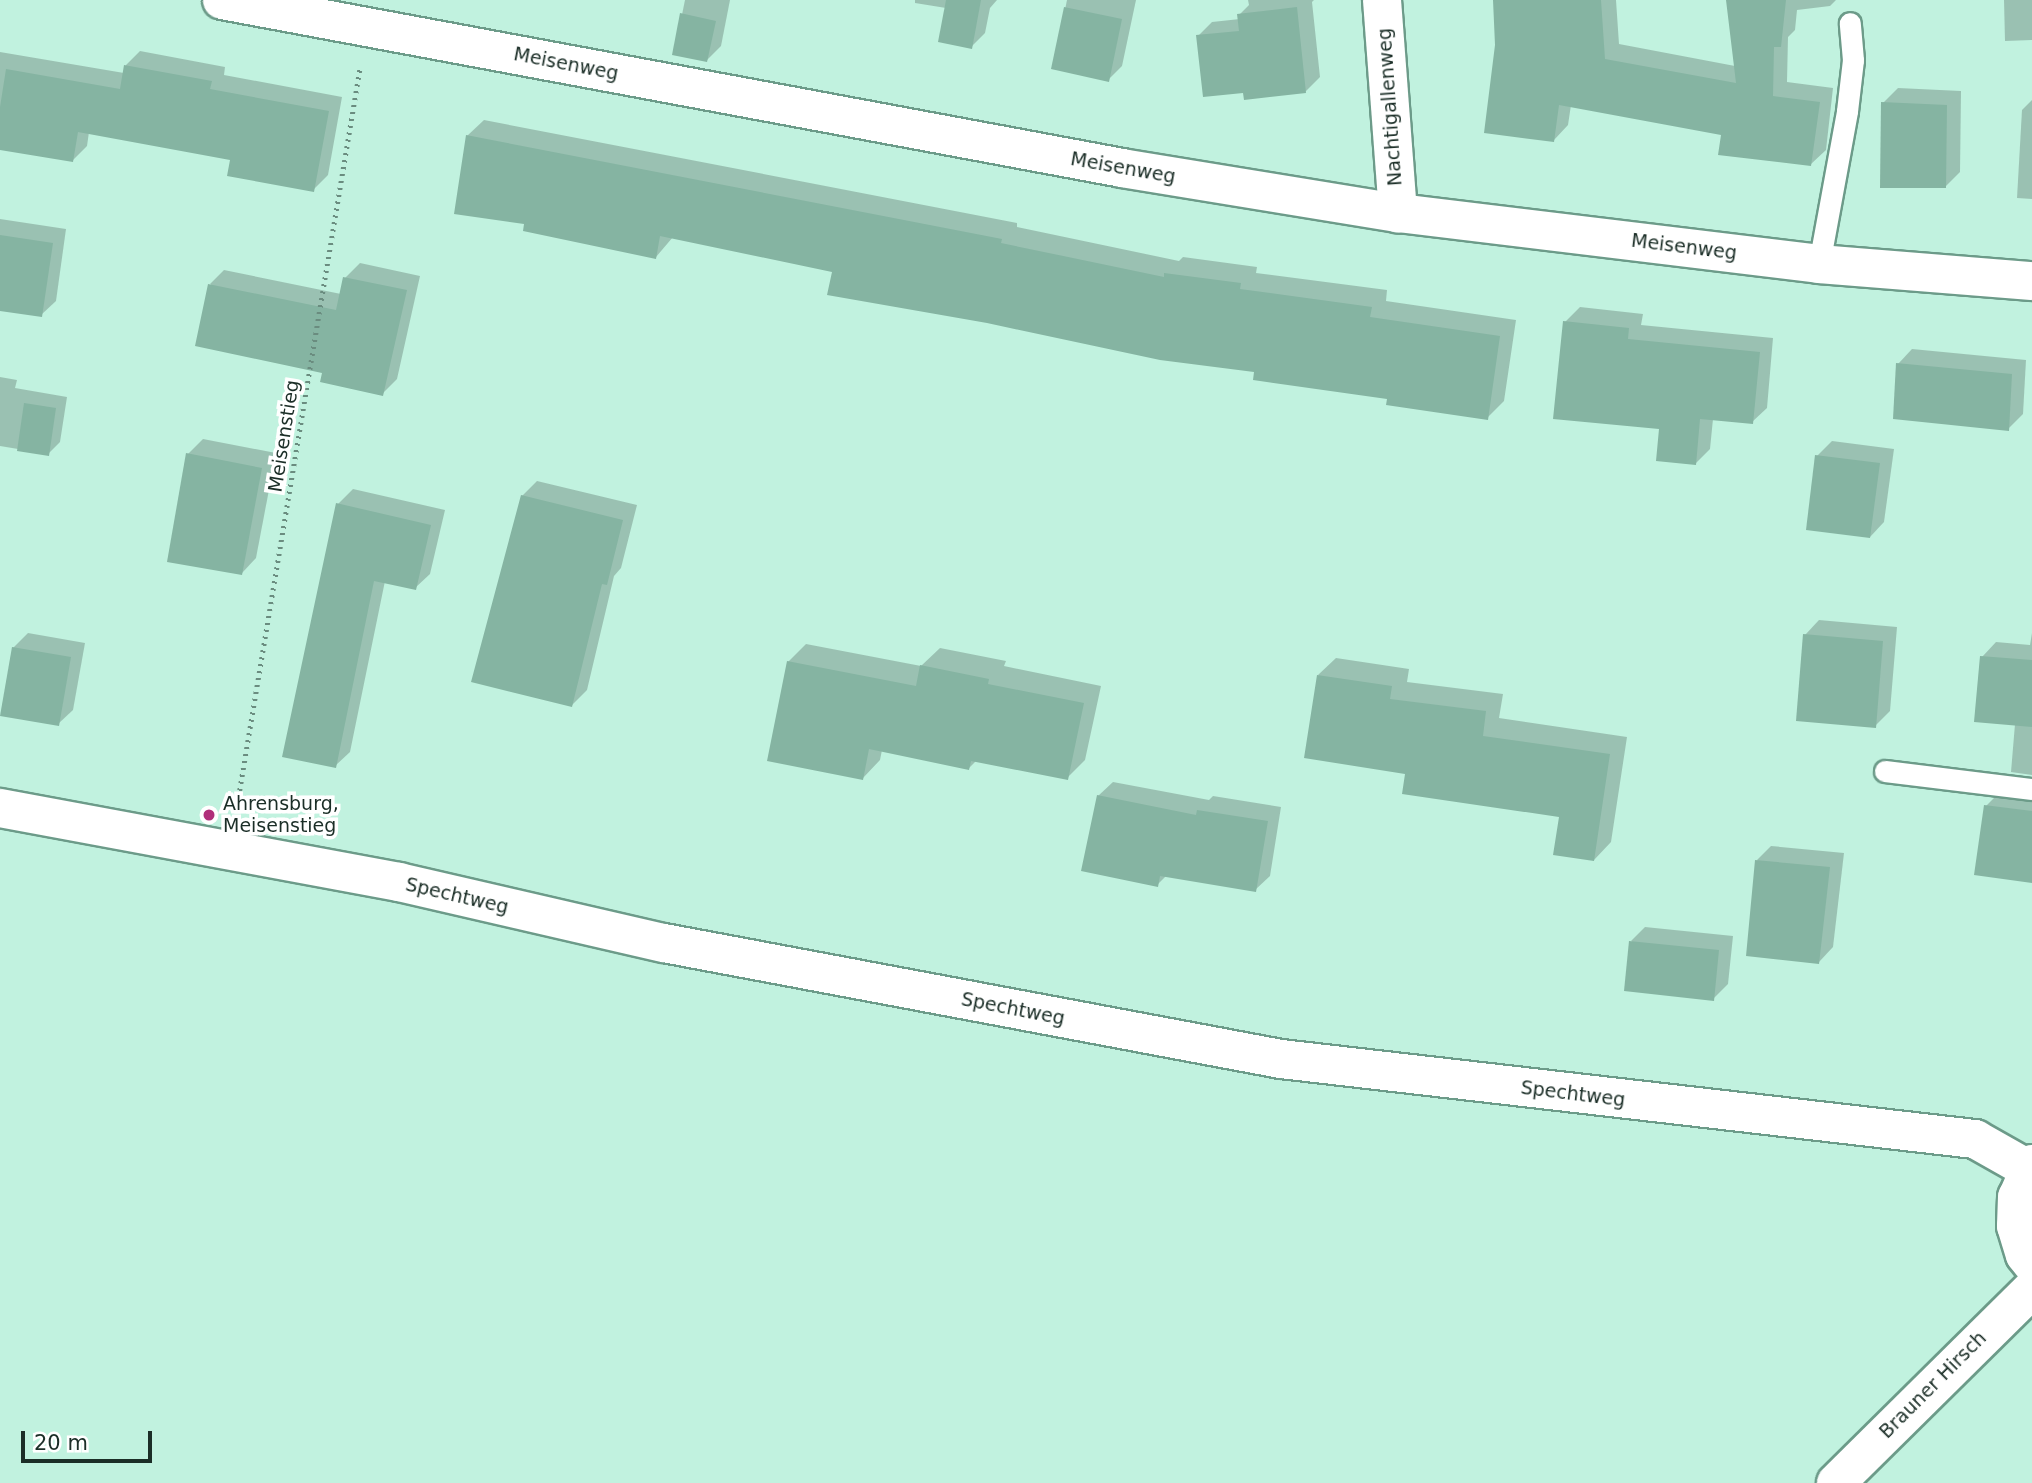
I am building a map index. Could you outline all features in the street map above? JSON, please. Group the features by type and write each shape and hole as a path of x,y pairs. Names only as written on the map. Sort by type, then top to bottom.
{"street":[{"name":"Meisenweg","path":"222,0 1108,166 1398,214 1819,264 2032,281"},
{"name":"Nachtigallenweg","path":"1382,0 1398,214"},
{"name":"Spechtweg","path":"0,808 399,882 664,943 1267,1056 1678,1107 1975,1139 2030,1166 2017,1197 2016,1226 2025,1255 2032,1264"},
{"name":"Brauner Hirsch","path":"1836,1483 2032,1289"}],"lane":[{"path":"1819,264 1847,111 1853,60 1850,23"},
{"path":"1885,771 2032,789"}],"path":[{"name":"Meisenstieg","path":"230,850 368,27"}],"building":[{"path":"946,0 981,0 972,49 938,42"},
{"path":"1493,0 1601,0 1605,59 1736,83 1726,0 1786,0 1781,47 1774,47 1773,96 1820,102 1811,166 1718,155 1721,135 1559,105 1554,142 1484,133 1495,45"},
{"path":"1064,7 1122,19 1109,82 1051,69"},
{"path":"1297,7 1306,93 1244,100 1243,93 1203,97 1196,35 1239,31 1237,14"},
{"path":"680,13 716,21 707,62 672,55"},
{"path":"124,65 212,81 210,89 329,111 314,192 227,176 230,160 78,132 73,162 0,150 0,107 6,69 120,89"},
{"path":"1881,102 1947,105 1946,188 1880,188"},
{"path":"466,135 1002,239 1001,243 1164,277 1164,273 1241,283 1240,289 1372,307 1370,317 1500,336 1488,420 1386,405 1387,399 1253,380 1254,372 1160,360 987,323 827,295 832,272 660,236 656,259 523,231 524,224 454,214"},
{"path":"0,235 53,243 42,317 0,311"},
{"path":"343,277 407,290 383,396 320,382 322,373 195,346 208,284 336,310"},
{"path":"1563,321 1629,328 1628,339 1760,352 1753,424 1700,419 1696,465 1656,461 1659,429 1553,419"},
{"path":"1896,363 2012,374 2009,431 1893,419"},
{"path":"24,403 56,408 49,456 17,451"},
{"path":"186,453 262,468 242,575 167,562"},
{"path":"1815,455 1880,463 1870,538 1806,530"},
{"path":"521,495 623,520 607,585 602,584 572,707 471,682"},
{"path":"336,503 431,525 416,590 374,581 336,768 282,757"},
{"path":"1803,634 1883,641 1876,728 1796,721"},
{"path":"12,647 71,657 59,726 0,716"},
{"path":"1980,656 2032,660 2032,727 1974,722"},
{"path":"787,661 916,686 920,665 989,679 988,684 1084,703 1068,780 971,761 969,770 869,749 863,780 767,761"},
{"path":"1317,675 1392,686 1390,699 1486,711 1483,736 1610,754 1594,861 1553,855 1559,817 1402,794 1405,774 1304,758"},
{"path":"1097,795 1196,815 1197,810 1268,821 1256,892 1160,876 1158,887 1081,871"},
{"path":"1984,805 2032,811 2032,883 1974,875"},
{"path":"1755,860 1830,867 1819,964 1746,956"},
{"path":"1629,941 1719,950 1714,1001 1624,991"}],"place":[{"name":"Ahrensburg, Meisenstieg","path":"209,815"}]}
